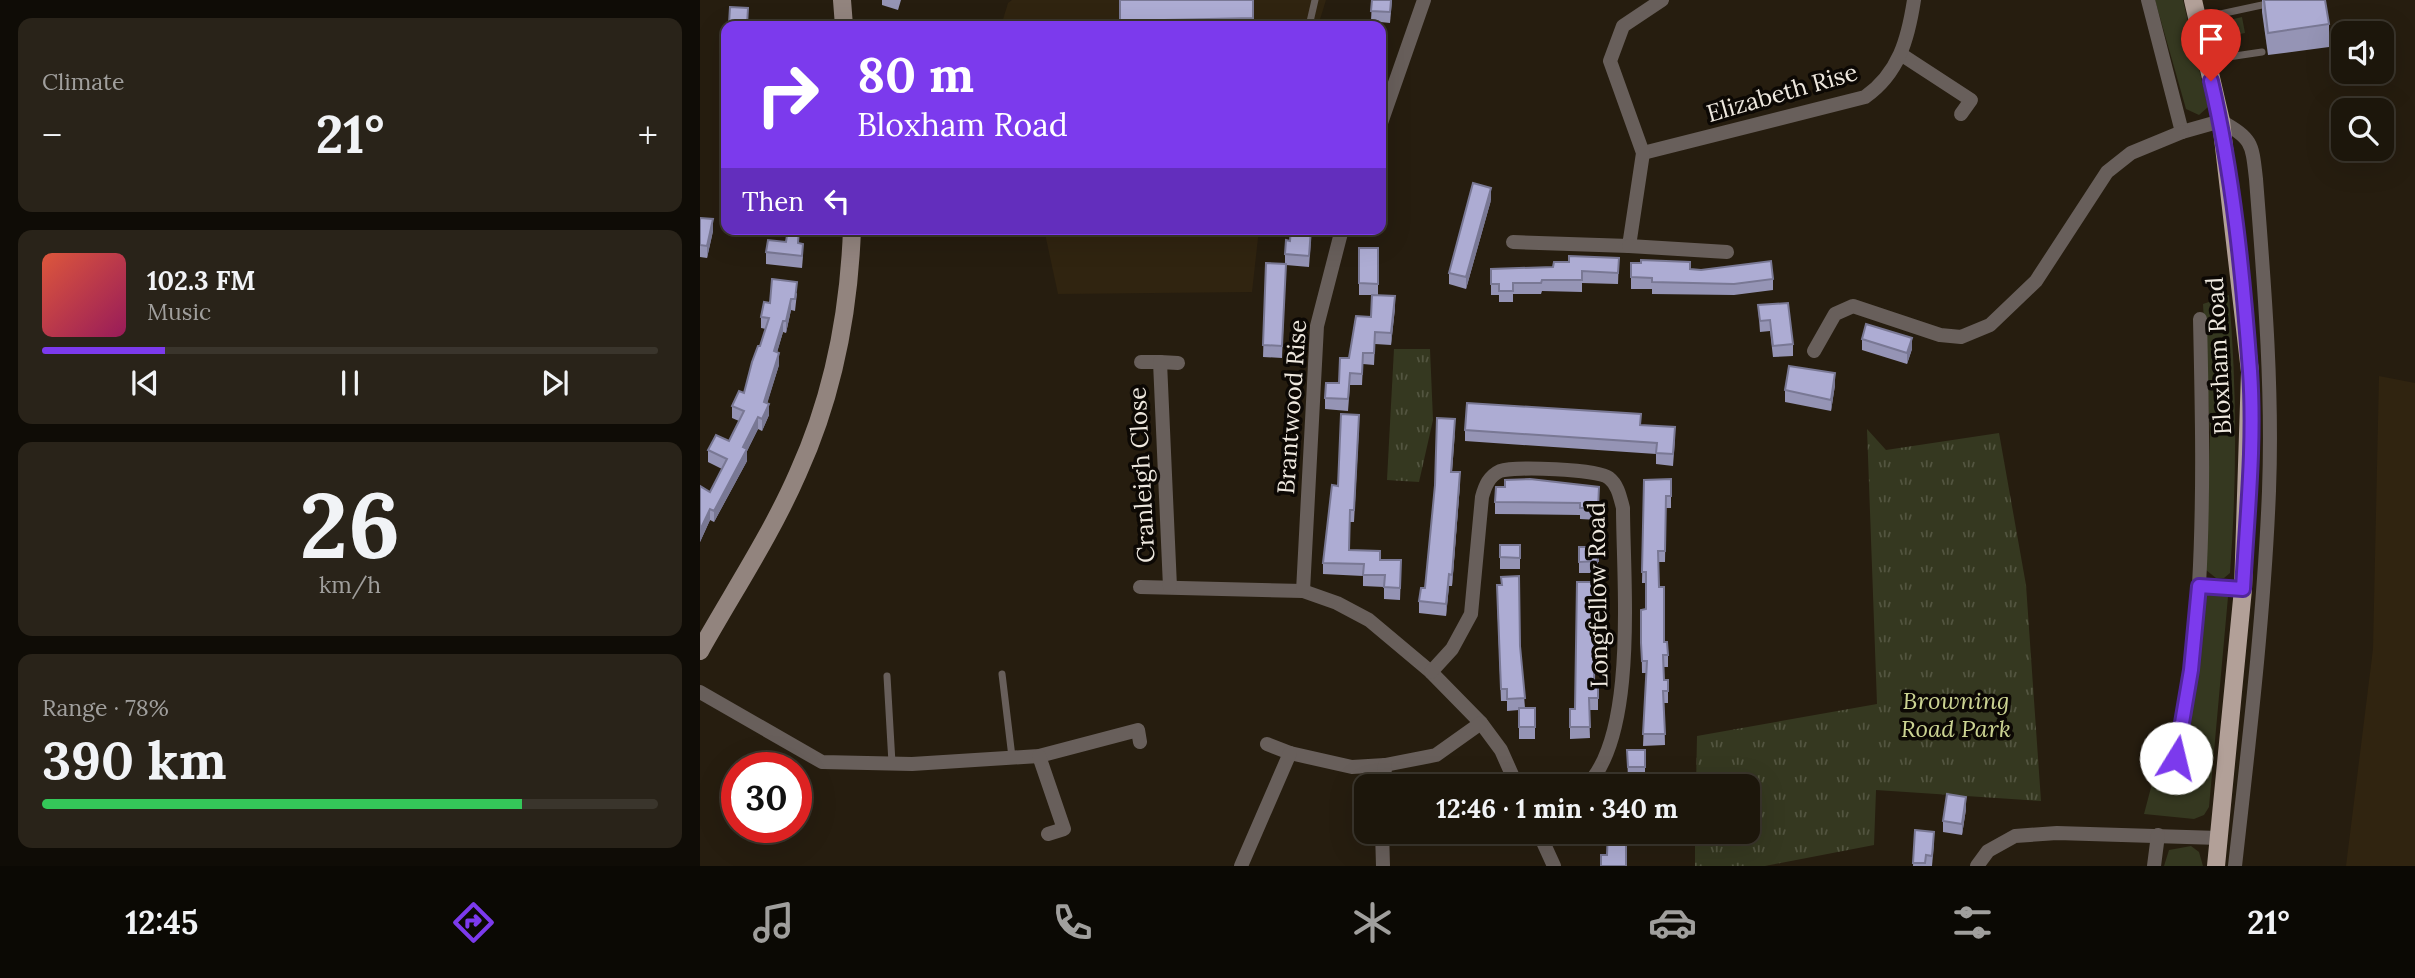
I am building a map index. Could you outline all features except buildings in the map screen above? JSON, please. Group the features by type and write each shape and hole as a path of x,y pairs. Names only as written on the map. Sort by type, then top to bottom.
{"main road":[{"path":"842,0 844,21"},
{"name":"Bloxham Road","path":"2193,0 2221,121 2250,372 2243,589 2216,866"},
{"path":"700,651 778,513 818,424 830,385 842,327 852,235"}],"street":[{"path":"1386,111 1424,0"},
{"path":"1629,246 1643,153 1610,61 1623,26 1662,0"},
{"name":"Elizabeth Rise","path":"1643,153 1865,97 1889,75 1902,55 1914,0"},
{"path":"2148,0 2182,132"},
{"path":"1902,55 1971,100 1961,114"},
{"path":"1814,351 1835,314 1853,306 1940,335 1961,337 1990,325 2036,281 2107,172 2131,153 2182,132 2221,121"},
{"name":"Bloxham Road","path":"2221,121 2240,131 2252,144 2270,391 2264,588 2235,866"},
{"name":"Brantwood Rise","path":"1303,591 1317,326 1340,235"},
{"path":"1513,242 1727,252"},
{"name":"Bloxham Road","path":"2176,758 2191,670 2199,586 2203,489 2200,319"},
{"name":"Cranleigh Close","path":"1141,362 1178,363"},
{"name":"Cranleigh Close","path":"1160,362 1170,587"},
{"name":"Longfellow Road","path":"1431,672 1452,649 1471,614 1482,497 1487,483 1498,472 1512,468 1594,473 1608,477 1618,489 1623,508 1622,699 1609,752 1594,774"},
{"path":"2199,586 2243,589"},
{"path":"1140,587 1303,591 1337,603 1369,620 1431,672 1481,723 1501,750 1512,774"},
{"path":"700,692 821,762 892,764 1039,756 1138,730 1140,742"},
{"path":"1267,744 1290,753 1352,767 1385,765 1436,755 1481,723"},
{"path":"2179,737 2196,741"},
{"path":"1241,866 1290,753"},
{"path":"1039,756 1063,829 1048,834"},
{"path":"1385,765 1385,774"},
{"path":"1977,866 1988,851 2015,836 2057,832 2218,838"},
{"path":"2154,866 2158,835"},
{"path":"1382,844 1383,866"},
{"path":"1544,844 1554,866"}],"lane":[{"path":"1310,21 1315,0"},
{"path":"2197,19 2265,2 2285,0"},
{"path":"2207,61 2262,52"},
{"path":"1002,674 1012,758"},
{"path":"887,676 892,764"}],"shaded area":[{"path":"1012,0 1326,0 1320,21 1003,21 1008,3"},
{"path":"1045,235 1258,235 1252,292 1058,294"},
{"path":"2379,376 2415,383 2415,866 2346,866 2373,649"}],"green space":[{"path":"2155,0 2183,0 2208,107 2199,115 2186,109"},
{"path":"2242,17 2245,33 2220,38 2217,23"},
{"path":"2229,295 2235,399 2234,503 2230,573 2224,578 2216,578 2206,570 2210,432 2203,304"},
{"path":"1394,349 1430,349 1433,420 1419,482 1387,480"},
{"name":"Browning Road Park","path":"1867,429 1886,450 1999,433 2026,585 2041,801 1876,790 1874,845 1765,866 1695,866 1695,844 1760,844 1760,774 1696,774 1697,736 1877,704"},
{"path":"2214,589 2228,597 2209,807 2204,815 2194,819 2144,814 2159,757 2178,759 2187,746 2198,745 2199,733 2190,730 2186,721 2205,597"},
{"path":"2191,846 2199,852 2203,866 2164,866 2169,850"}],"route":[{"path":"2176,758 2191,670 2199,586 2243,589 2249,483 2250,372 2230,184 2221,121 2211,81"}]}
